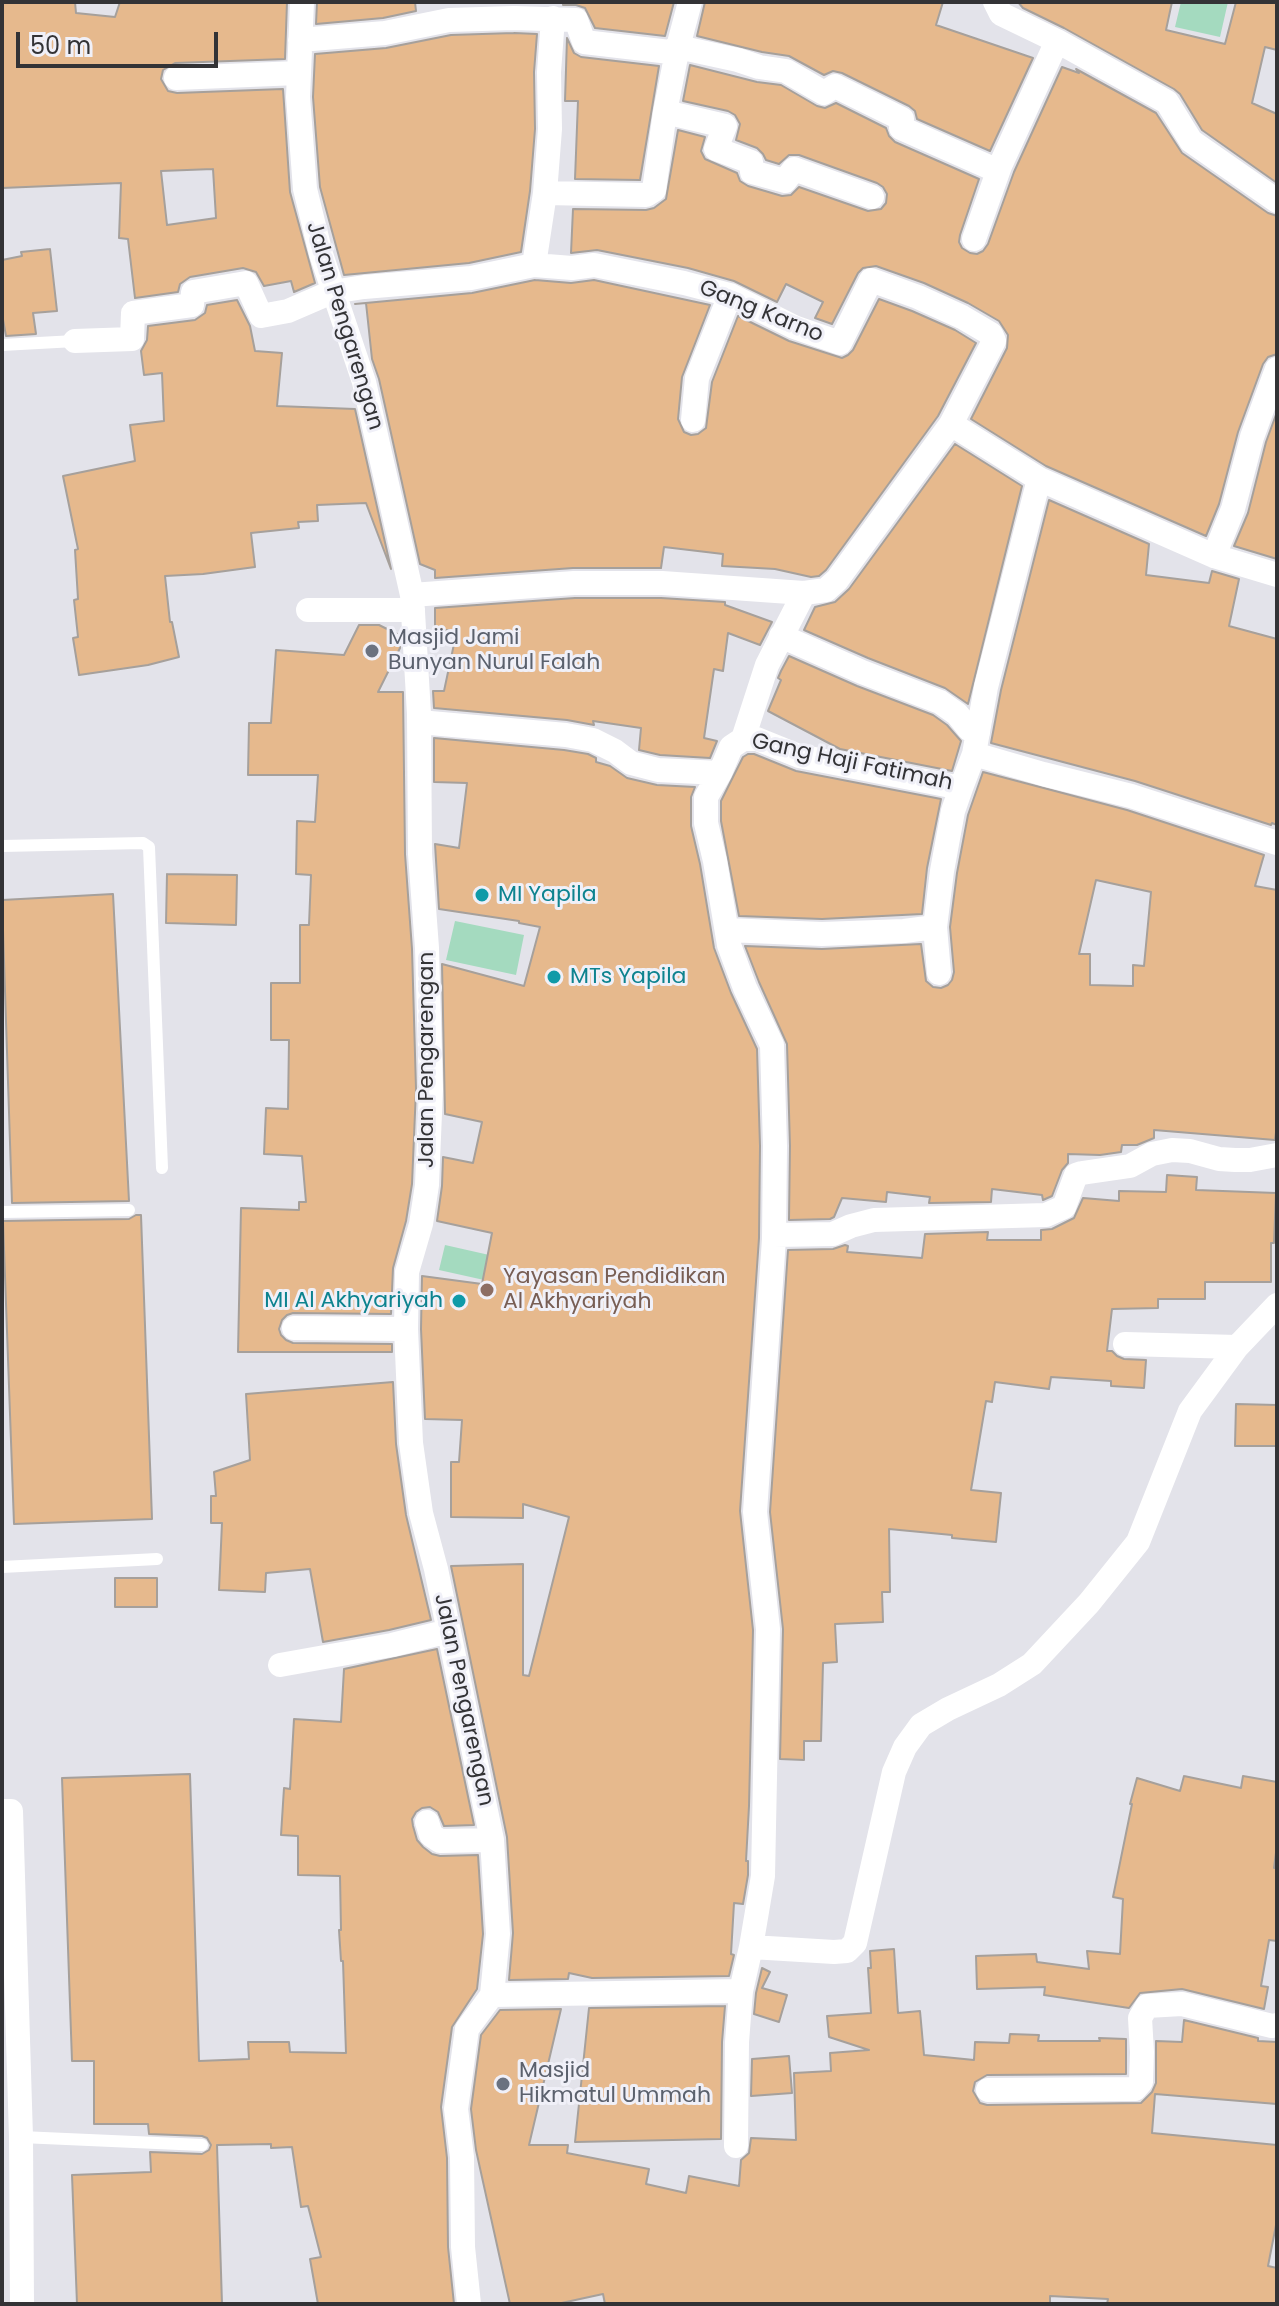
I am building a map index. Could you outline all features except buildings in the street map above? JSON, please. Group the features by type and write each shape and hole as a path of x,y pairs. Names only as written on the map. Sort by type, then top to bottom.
{"street":[{"name":"Jalan Pengarengan","path":"302,2 298,73 305,189 332,292 364,382 413,602 428,977 430,1141 421,1224 407,1272 411,1443 421,1513 436,1569 492,1840 498,1934 492,1995"},
{"path":"545,193 651,193 678,47 690,2"},
{"path":"995,2 1001,14 1167,102 1191,141 1277,201"},
{"path":"534,265 545,193 550,129 549,72 553,18"},
{"path":"300,40 385,33 449,20 576,20 584,42 670,52 678,47 786,71 824,93 835,86 902,119 901,128 998,171"},
{"path":"974,239 998,171 1057,41"},
{"path":"176,78 298,73"},
{"path":"665,112 725,126 716,149 751,162 752,172 785,181 794,169 872,197"},
{"name":"Gang Karno","path":"75,341 132,339 133,313 192,305 193,292 246,283 261,316 288,311 332,292 364,287 471,278 534,265 572,268 594,265 730,295 794,327 840,343 871,280 962,317 991,334 994,341 951,424"},
{"path":"693,420 697,378 730,295"},
{"path":"1214,556 1233,509 1252,437 1277,369"},
{"path":"308,610 413,602 574,583 662,583 804,593 826,590 837,580 951,424 1039,479 1214,556 1277,575"},
{"path":"976,744 992,660 1039,479"},
{"path":"743,739 767,665 804,593"},
{"path":"781,636 940,702 957,714 976,744"},
{"path":"419,722 566,735 593,740 631,763 658,770 720,773"},
{"name":"Gang Haji Fatimah","path":"736,2146 741,1991 763,1876 768,1629 755,1512 774,1235 775,1146 772,1045 729,945 706,823 706,797 731,747 743,739 757,739 799,756 961,788 976,744 1043,774 1131,796 1277,843"},
{"path":"939,973 935,927 953,811 961,788"},
{"path":"727,930 822,934 935,927"},
{"path":"774,1235 833,1234 874,1220 1046,1215 1064,1207 1076,1175 1130,1166 1152,1154 1172,1150 1190,1151 1235,1160 1277,1155"},
{"path":"751,1947 834,1952 847,1951 855,1943 894,1772 905,1747 921,1725 999,1685 1032,1664 1089,1603 1138,1542 1190,1411 1237,1347 1277,1305"},
{"path":"294,1328 406,1329"},
{"path":"1125,1344 1237,1347"},
{"path":"280,1665 392,1645 449,1631"},
{"path":"6,1811 11,2138 22,2304"},
{"path":"427,1822 431,1835 440,1841 492,1840"},
{"path":"469,2304 463,2247 462,2157 456,2109 467,2029 492,1995 741,1991"},
{"path":"988,2090 1135,2089 1141,2082 1140,2018 1147,2006 1182,2004 1277,2025"}],"lane":[{"path":"2,345 75,341"},
{"path":"2,846 143,843 149,847 162,1168"},
{"path":"2,1212 129,1210"},
{"path":"2,1567 157,1559"},
{"path":"11,2138 202,2145"}],"green space":[{"path":"1181,2 1228,2 1220,37 1175,27"},
{"path":"455,921 524,935 516,975 446,960"},
{"path":"445,1245 507,1259 502,1284 439,1270"}],"place":[{"name":"Masjid Jami Bunyan Nurul Falah","path":"372,651"},
{"name":"MI Yapila","path":"482,895"},
{"name":"MTs Yapila","path":"554,977"},
{"name":"Yayasan Pendidikan Al Akhyariyah","path":"487,1290"},
{"name":"MI Al Akhyariyah","path":"459,1301"},
{"name":"Masjid Hikmatul Ummah","path":"503,2084"}]}
